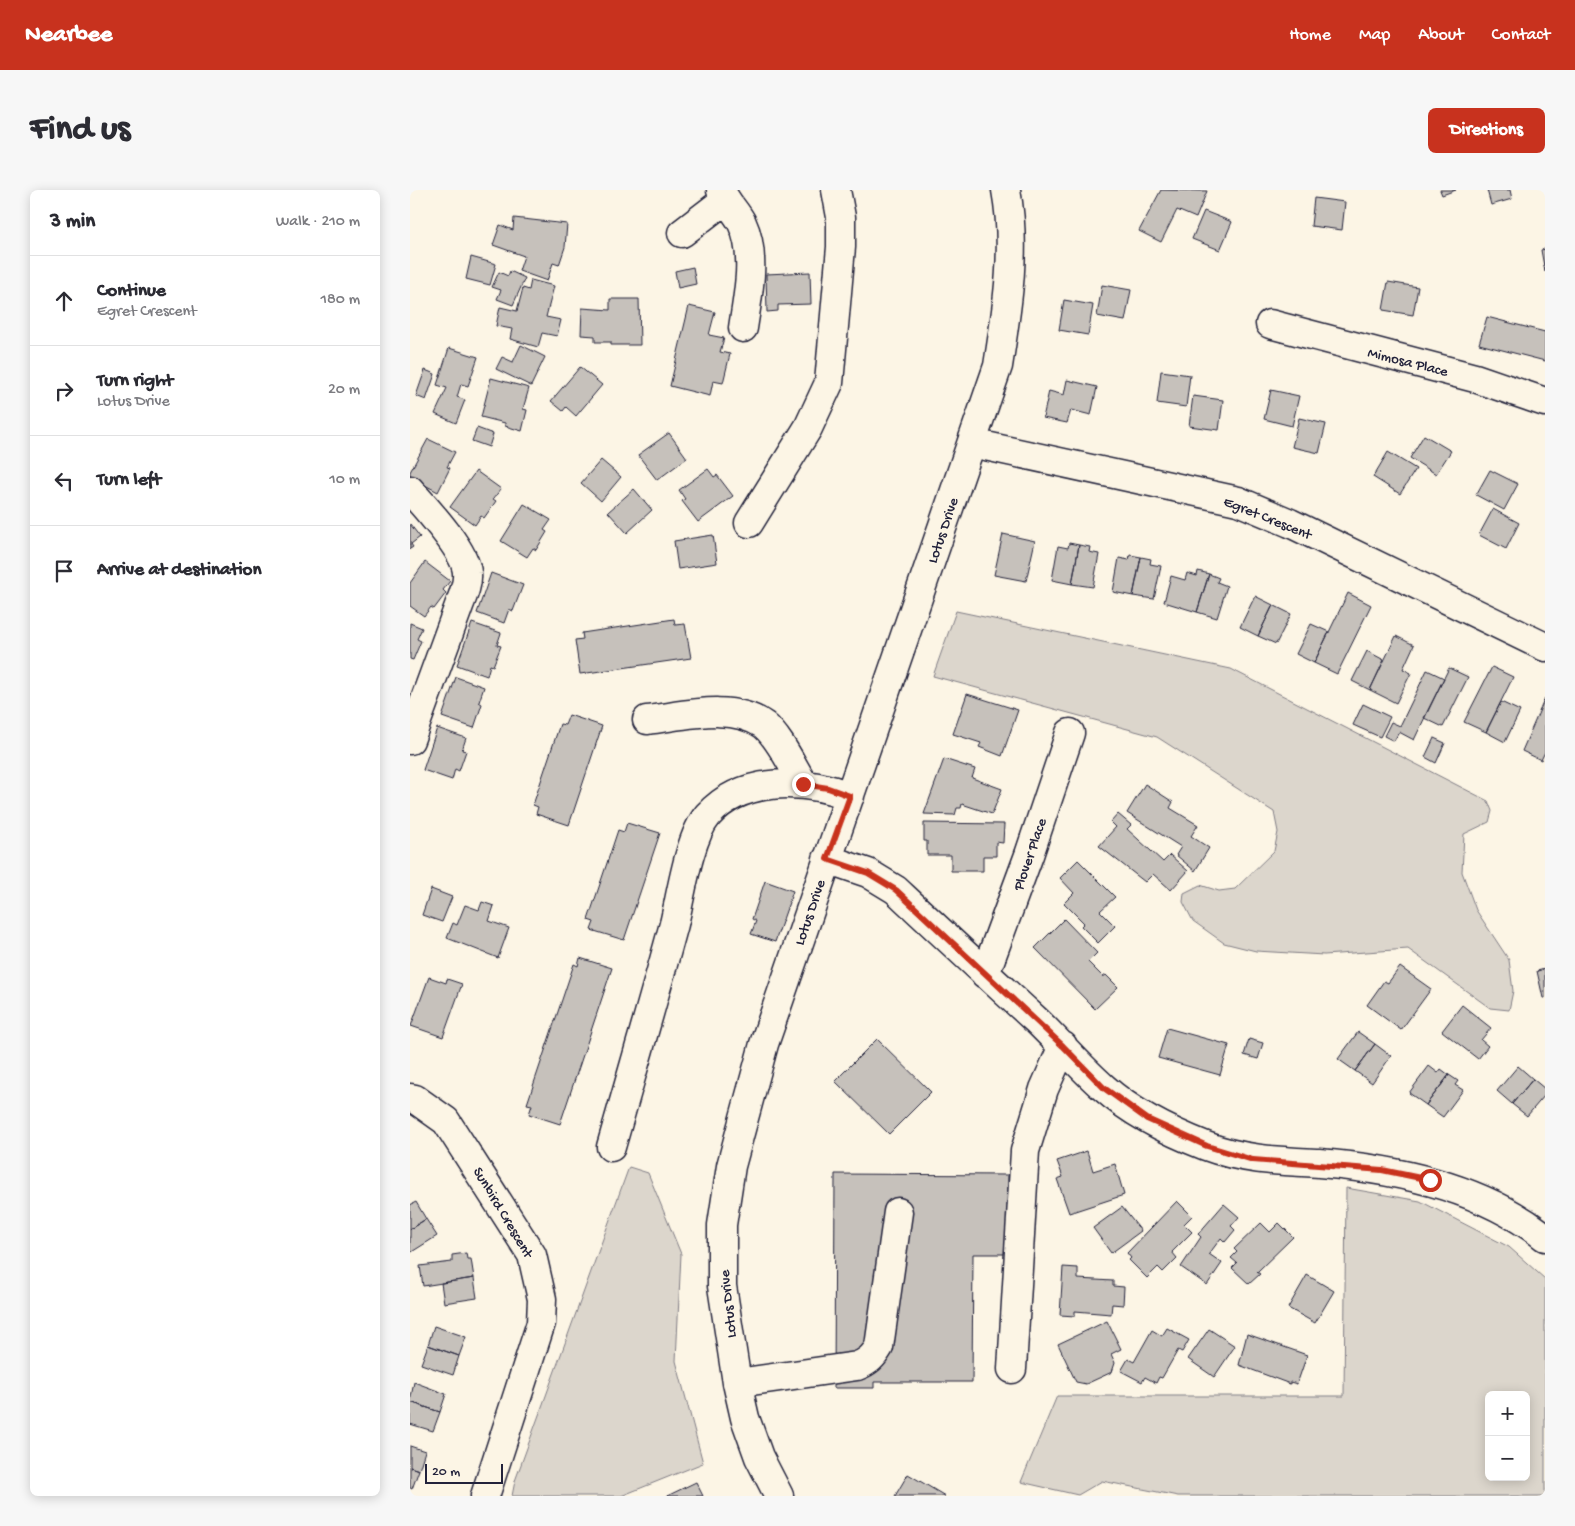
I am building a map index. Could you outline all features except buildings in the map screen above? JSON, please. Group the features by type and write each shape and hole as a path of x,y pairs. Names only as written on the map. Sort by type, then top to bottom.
{"street":[{"path":"749,522 808,428 830,383 841,247 841,217 836,190"},
{"name":"Lotus Drive","path":"779,1496 759,1457 745,1418 737,1383 722,1286 722,1225 731,1166 764,1044 998,366 1011,286 1010,213 1006,190"},
{"path":"682,233 723,195 742,224 749,249 749,285 743,328"},
{"name":"Mimosa Place","path":"1270,324 1475,378 1545,402"},
{"name":"Egret Crescent","path":"972,443 1238,502 1290,522 1545,647"},
{"path":"410,490 452,540 468,571 464,594 410,740"},
{"path":"647,720 720,712 749,717 766,726 803,784"},
{"name":"Plover Place","path":"986,974 1070,733"},
{"path":"611,1147 694,842 706,817 730,797 771,785 803,784 828,788 850,796"},
{"path":"827,859 868,873 896,890 1063,1046 1104,1088 1147,1119 1207,1146 1253,1160 1382,1170 1430,1180 1481,1200 1532,1227 1545,1237"},
{"path":"1012,1369 1025,1151 1044,1089 1063,1046"},
{"name":"Sunbird Crescent","path":"410,1098 415,1099 446,1120 461,1141 532,1255 540,1280 542,1298 541,1323 485,1496"},
{"path":"737,1383 857,1366 874,1357 879,1347 898,1212"}],"shaded area":[{"path":"956,611 1231,669 1488,801 1492,811 1489,822 1464,834 1462,872 1476,910 1509,960 1513,991 1509,1010 1490,1008 1408,949 1324,955 1256,951 1224,943 1193,921 1183,902 1184,893 1200,885 1219,891 1235,889 1274,851 1278,832 1274,812 1157,737 933,676"},
{"path":"629,1167 648,1173 681,1254 676,1361 703,1463 621,1496 512,1496 515,1481"},
{"path":"1346,1188 1420,1201 1509,1247 1545,1279 1545,1496 1178,1496 1102,1481 1078,1495 1021,1482 1057,1396 1344,1396"}],"route":[{"path":"803,784 828,788 850,796 827,859 868,873 896,890 1063,1046 1104,1088 1147,1119 1207,1146 1253,1160 1382,1170 1430,1180"}]}
